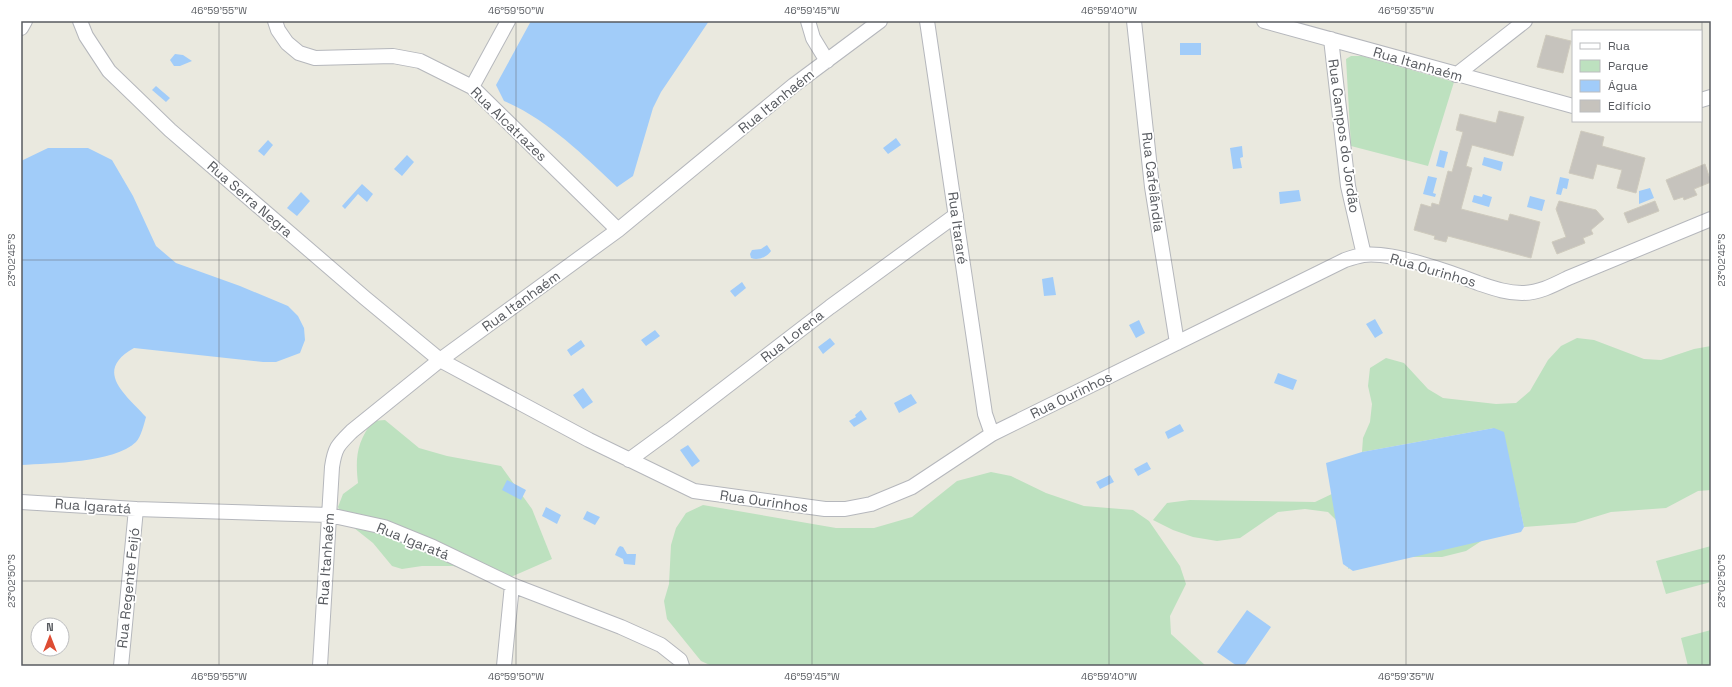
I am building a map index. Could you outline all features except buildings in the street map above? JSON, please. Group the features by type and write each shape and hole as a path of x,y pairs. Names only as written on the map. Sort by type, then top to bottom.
{"street":[{"path":"21,28 25,21"},
{"name":"Rua Serra Negra","path":"80,21 86,36 109,71 170,130 359,293 440,360"},
{"name":"Rua Alcatrazes","path":"275,21 278,30 287,43 299,53 315,58 393,56 420,61 472,87 618,230"},
{"path":"472,87 508,21"},
{"path":"808,21 812,38 827,61"},
{"name":"Rua Itanhaém","path":"320,666 329,515 335,452 340,444 352,431 440,360 618,230 794,85 880,21"},
{"name":"Rua Itararé","path":"927,21 985,414 992,434"},
{"name":"Rua Cafelândia","path":"1134,21 1152,187 1177,343"},
{"name":"Rua Itanhaém","path":"1264,21 1572,106"},
{"path":"1456,75 1525,21"},
{"name":"Rua Campos do Jordão","path":"1331,39 1348,186 1364,255"},
{"name":"Rua Lorena","path":"629,460 830,307 956,215"},
{"name":"Rua Ourinhos","path":"440,360 588,440 694,491 825,509 845,509 871,504 912,487 992,434 1345,260 1364,255 1388,256 1412,261 1478,282 1500,291 1524,293 1547,289 1568,278 1711,219"},
{"name":"Rua Igaratá","path":"21,502 136,509 329,515 384,528 433,547 512,585 621,627 661,645 680,660 682,666"},
{"name":"Rua Regente Feijó","path":"121,666 136,509"},
{"path":"504,666 512,585"}],"green space":[{"path":"1351,56 1362,56 1454,82 1428,166 1351,146 1346,59"},
{"path":"1577,338 1594,340 1644,359 1661,360 1694,349 1711,346 1711,490 1698,491 1666,508 1611,512 1575,523 1524,527 1519,504 1486,538 1466,551 1442,557 1371,557 1348,569 1355,550 1345,529 1328,512 1305,509 1278,512 1240,538 1217,541 1193,537 1173,530 1153,520 1167,503 1190,500 1315,502 1376,473 1494,428 1362,452 1363,438 1370,422 1372,404 1368,386 1370,368 1386,358 1404,363 1428,389 1443,398 1496,404 1516,403 1530,391 1548,360 1561,346"},
{"path":"385,420 419,448 447,456 501,466 532,509 552,559 504,580 453,566 422,566 402,569 392,566 373,543 344,520 338,507 343,494 358,483 357,457 363,436 373,421"},
{"path":"991,472 1011,476 1046,493 1084,506 1133,510 1149,521 1180,566 1186,584 1170,616 1171,634 1206,666 712,666 701,661 667,619 664,601 669,584 671,545 676,528 686,513 703,505 836,528 874,528 912,517 957,481"},
{"path":"1711,546 1711,582 1666,594 1656,561"},
{"path":"1711,630 1711,666 1688,666 1681,638"}],"water":[{"path":"531,21 709,21 661,92 653,108 633,176 617,187 577,150 550,128 504,101 496,85"},
{"path":"1180,43 1201,43 1201,55 1180,55"},
{"path":"175,54 183,55 192,61 180,66 174,66 170,60"},
{"path":"156,86 170,98 166,102 152,90"},
{"path":"896,138 901,145 888,154 883,148"},
{"path":"268,140 273,145 264,156 258,151"},
{"path":"1242,146 1243,157 1240,158 1242,168 1233,169 1230,148"},
{"path":"48,148 88,148 112,160 133,196 156,246 176,263 240,286 288,306 298,316 304,328 305,340 300,353 276,362 263,362 134,348 122,357 116,365 114,374 122,391 146,417 138,440 126,449 98,458 82,461 21,465 21,161"},
{"path":"1440,150 1448,152 1444,168 1436,166"},
{"path":"407,155 414,162 402,176 394,169"},
{"path":"1484,157 1503,162 1501,171 1482,165"},
{"path":"1428,176 1437,178 1433,193 1436,194 1435,197 1423,194"},
{"path":"1560,177 1569,179 1567,189 1563,188 1561,195 1556,194"},
{"path":"362,184 373,194 367,202 358,194 345,209 342,206"},
{"path":"1650,188 1654,198 1639,204 1639,191"},
{"path":"1299,190 1301,201 1280,204 1279,192"},
{"path":"301,192 310,201 297,216 287,208"},
{"path":"1483,194 1492,197 1489,207 1472,202 1474,195 1482,197"},
{"path":"1530,196 1545,200 1542,211 1527,207"},
{"path":"767,245 771,251 767,255 759,259 751,258 750,254 752,250 761,249"},
{"path":"1053,277 1056,295 1044,296 1042,279"},
{"path":"742,282 746,288 735,297 730,291"},
{"path":"1375,319 1383,333 1375,338 1366,324"},
{"path":"1139,320 1145,333 1136,338 1129,325"},
{"path":"655,330 660,336 646,346 641,340"},
{"path":"830,338 835,344 823,354 818,347"},
{"path":"581,340 585,346 571,356 567,350"},
{"path":"1278,373 1297,380 1293,390 1274,383"},
{"path":"583,388 593,402 583,409 573,395"},
{"path":"911,394 917,403 899,413 894,403"},
{"path":"861,410 867,419 854,427 849,421 856,417 855,415"},
{"path":"1180,424 1184,431 1168,439 1165,432"},
{"path":"1494,428 1504,432 1524,527 1521,532 1353,571 1343,564 1326,463 1362,452"},
{"path":"688,445 700,461 692,467 680,450"},
{"path":"1147,462 1151,469 1138,476 1134,469"},
{"path":"1110,475 1114,482 1100,489 1096,482"},
{"path":"507,480 526,490 521,500 502,490"},
{"path":"546,507 561,515 557,524 542,516"},
{"path":"587,511 600,517 595,525 583,519"},
{"path":"620,546 623,547 627,554 636,554 635,565 624,564 623,559 615,555"},
{"path":"1247,610 1271,627 1244,666 1237,666 1217,652"}]}
